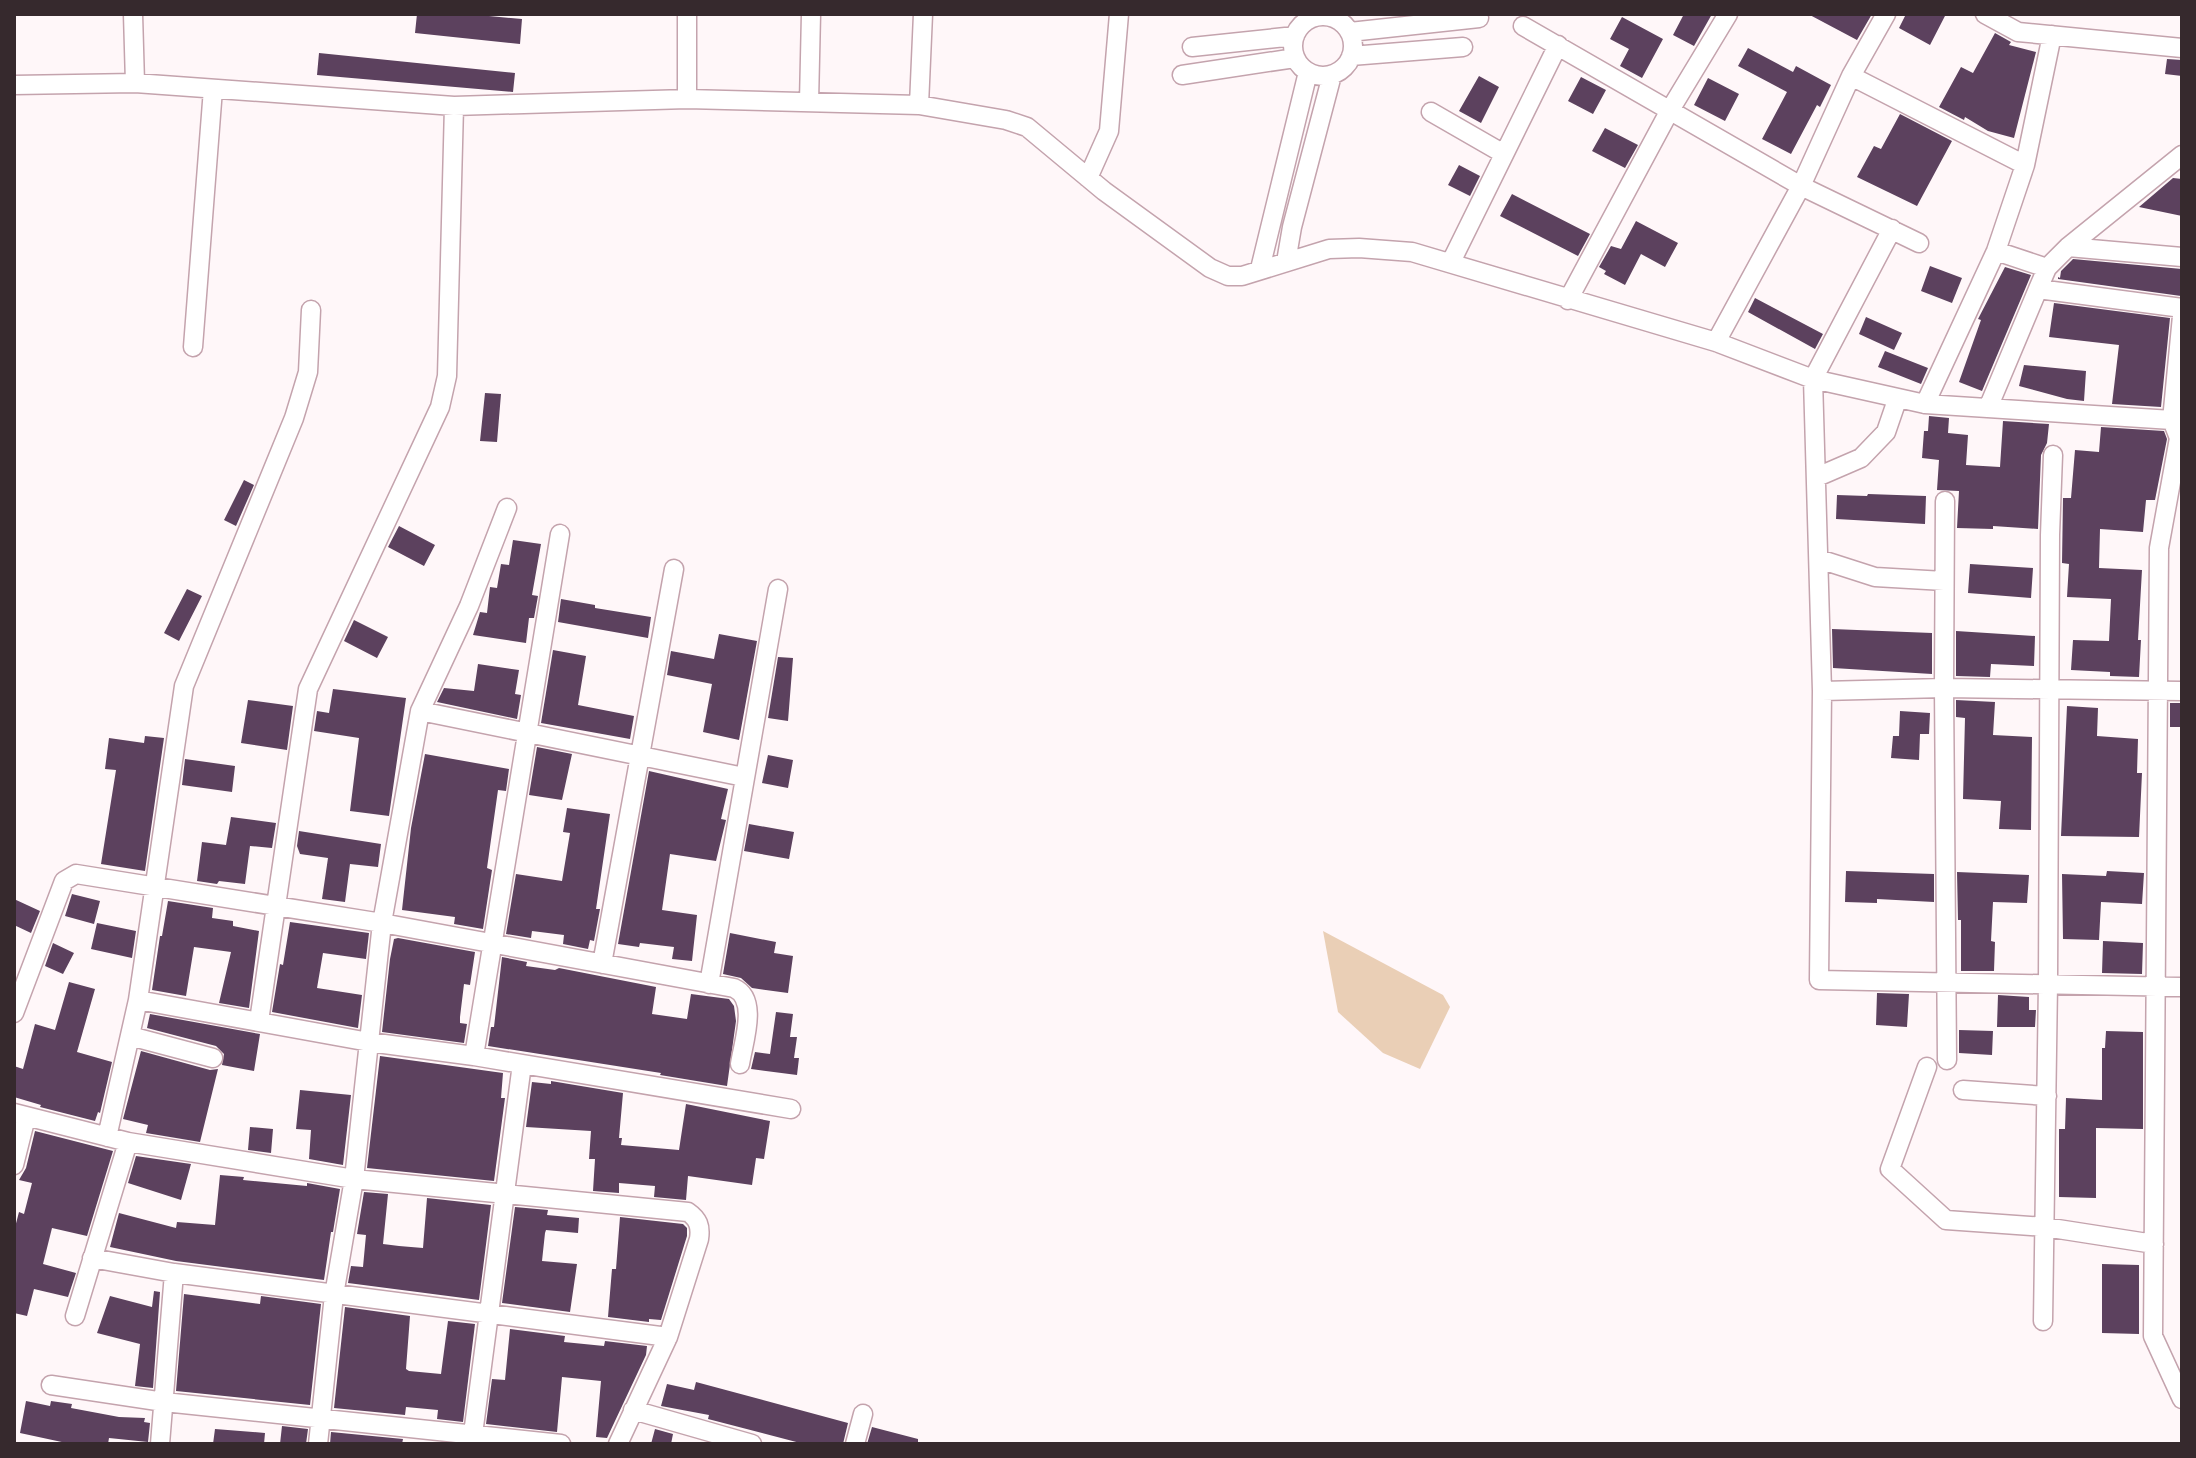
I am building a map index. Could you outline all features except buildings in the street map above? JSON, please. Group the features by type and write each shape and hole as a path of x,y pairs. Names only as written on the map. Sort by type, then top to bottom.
{"street":[{"path":"133,14 135,83"},
{"path":"687,14 687,99"},
{"path":"809,102 811,14"},
{"path":"919,105 923,14"},
{"path":"1088,178 1109,131 1119,14"},
{"path":"1568,300 1670,110 1728,14"},
{"path":"1716,342 1801,186 1851,76 1886,14"},
{"path":"1985,14 2018,32 2182,48"},
{"path":"2018,32 2024,14"},
{"path":"1260,269 1302,65 1295,36 1300,27 1316,16 1347,24 1479,18"},
{"path":"1182,75 1302,65 1323,76 1332,75 1347,64 1351,56 1353,48 1347,24"},
{"path":"1523,26 1801,186 1919,243"},
{"path":"1925,404 1996,251 2025,165 2052,35"},
{"path":"1192,47 1295,36"},
{"path":"1451,262 1558,45"},
{"path":"1351,56 1463,47"},
{"path":"1286,262 1292,227 1332,75"},
{"path":"1851,76 2025,165"},
{"path":"14,85 135,83 454,106 687,99 919,105 1006,120 1027,127 1088,178 1210,268 1228,276 1242,276 1329,249 1412,252 1716,342 1813,379 1897,400 2177,422"},
{"path":"193,347 213,89"},
{"path":"259,1021 308,689 440,407 447,376 454,106"},
{"path":"1431,112 1504,154"},
{"path":"1988,408 2047,268 2068,247 2182,155"},
{"path":"1892,229 1813,379 1822,691 1819,980 2182,987"},
{"path":"2068,247 2182,257"},
{"path":"1996,251 2047,268"},
{"path":"2038,289 2182,308"},
{"path":"107,1137 138,1000 184,686 294,418 308,372 311,310"},
{"path":"2182,316 2179,438 2159,548 2153,1336 2182,1399"},
{"path":"1817,477 1861,458 1886,432 1897,400"},
{"path":"2043,1321 2053,455"},
{"path":"1945,501 1947,1060"},
{"path":"318,1444 334,1295 354,1179 382,923 420,711 469,606 507,508"},
{"path":"474,1056 560,534"},
{"path":"1819,559 1875,577 1944,581"},
{"path":"602,964 674,569"},
{"path":"709,984 778,589"},
{"path":"1822,691 1944,688 2182,691"},
{"path":"420,711 744,777"},
{"path":"14,1013 64,881 69,875 76,874 382,923 734,988 746,997 748,1004 740,1064"},
{"path":"138,1000 369,1042 474,1056 791,1109"},
{"path":"130,1036 213,1058"},
{"path":"473,1434 522,1064"},
{"path":"1927,1067 1890,1169 1946,1220 2045,1227 2154,1244"},
{"path":"1963,1090 2047,1096"},
{"path":"14,1165 20,1115 128,1142 354,1179 688,1212 699,1225 699,1239 668,1337 618,1444"},
{"path":"75,1316 128,1142"},
{"path":"92,1258 174,1273 334,1295 668,1337"},
{"path":"160,1444 174,1273"},
{"path":"51,1385 164,1402 561,1444"},
{"path":"633,1410 752,1444"},
{"path":"855,1444 863,1414"}],"shaded area":[{"path":"1323,931 1443,995 1450,1007 1420,1069 1383,1053 1338,1012"}]}
